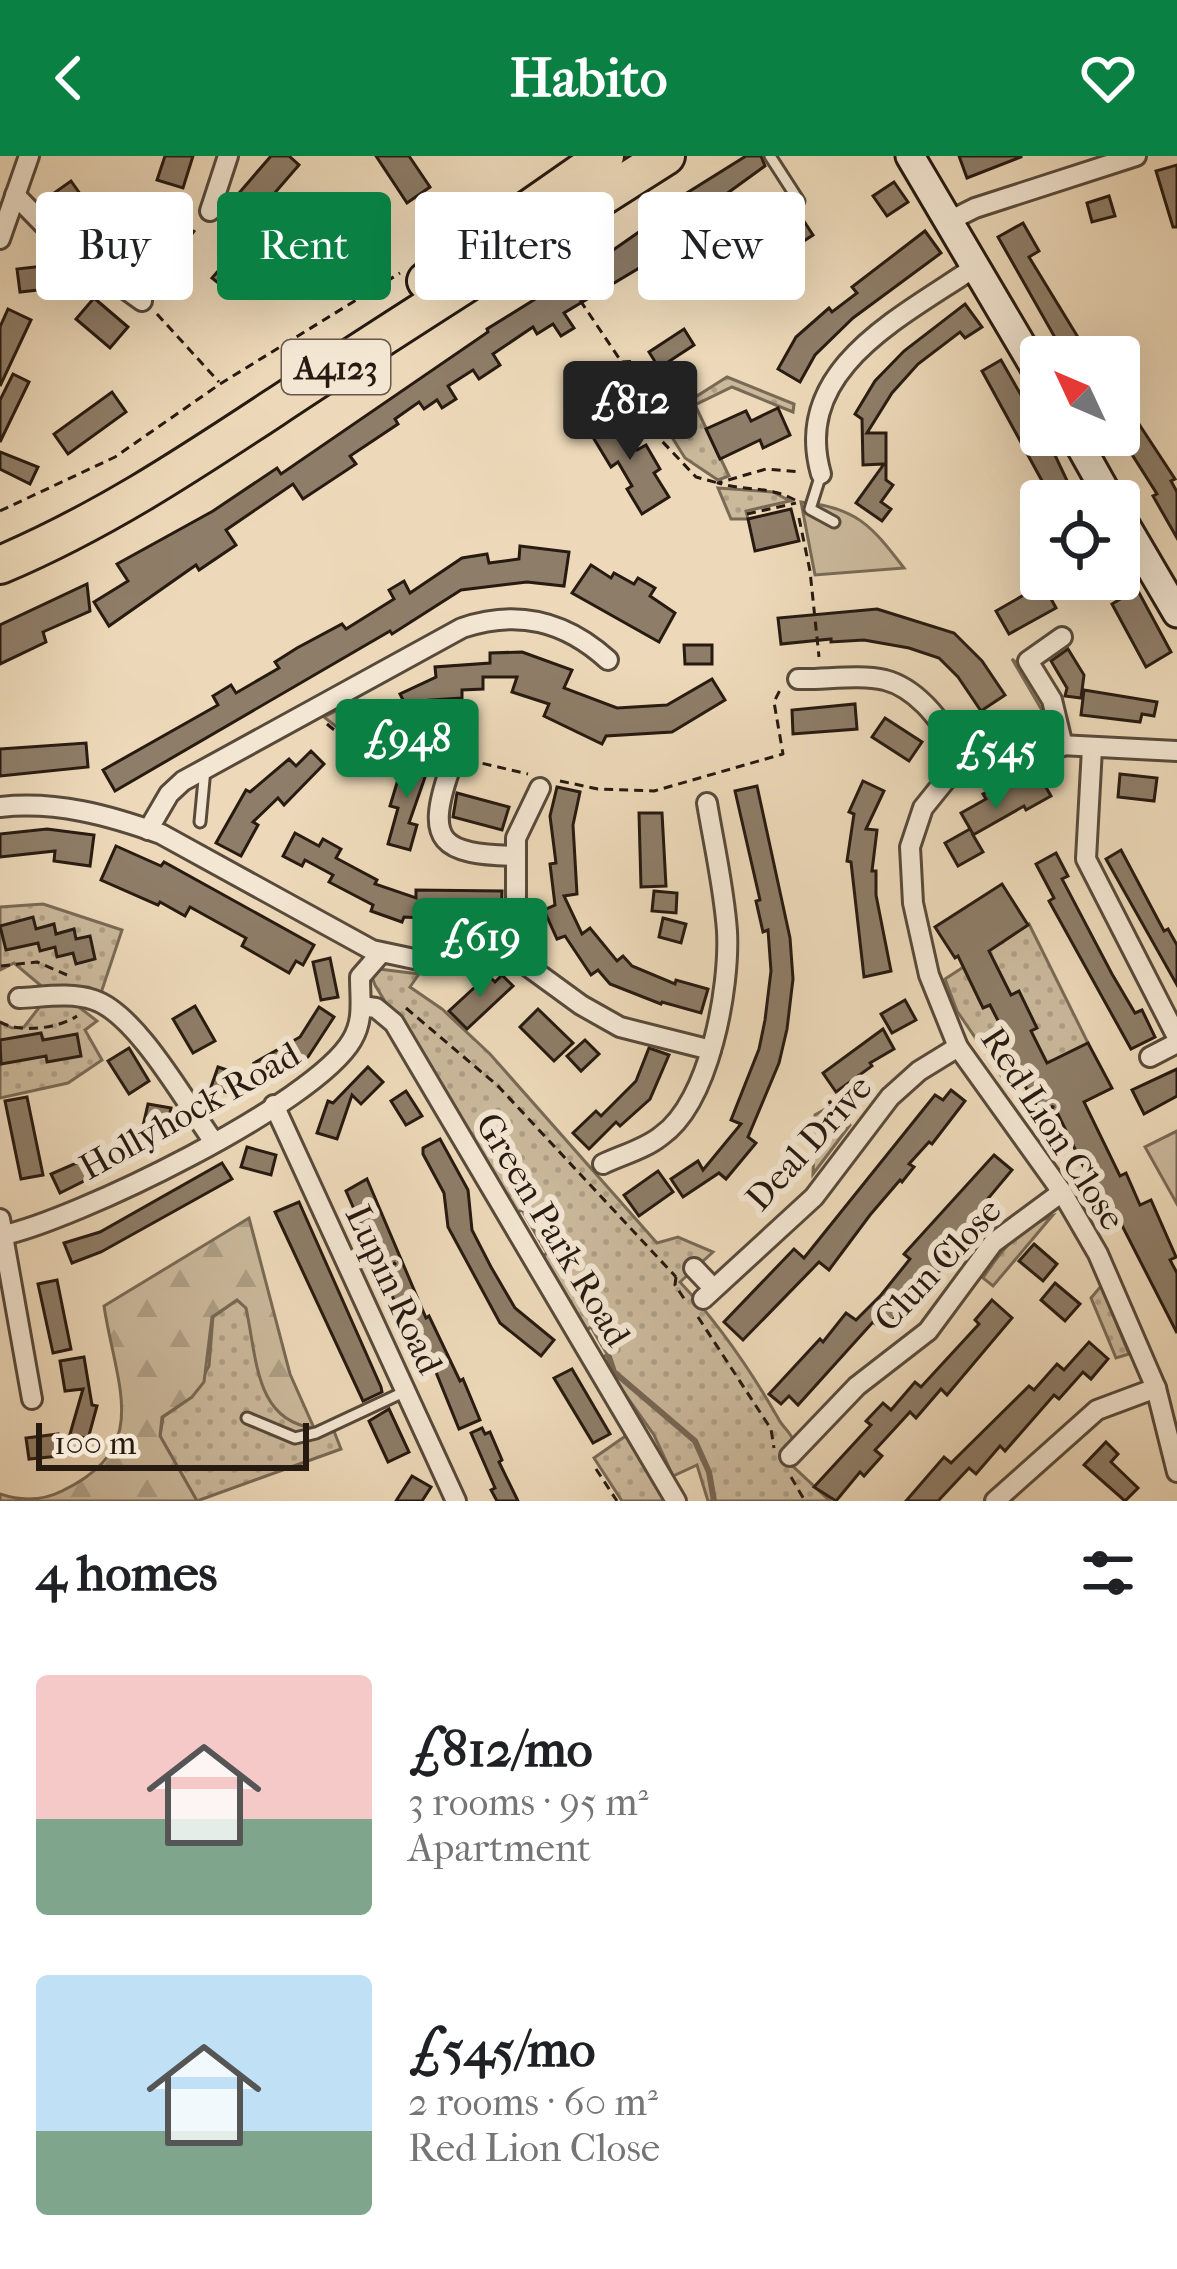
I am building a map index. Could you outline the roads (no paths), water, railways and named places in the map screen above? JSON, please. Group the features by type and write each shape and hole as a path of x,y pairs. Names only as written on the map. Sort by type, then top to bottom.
{"highway":[{"name":"A4123","path":"0,566 76,530 609,156"},
{"name":"A4123","path":"0,538 171,463 316,380 667,156"}],"street":[{"path":"0,239 29,156"},
{"path":"210,211 229,156"},
{"path":"910,156 1020,342"},
{"path":"949,221 975,208 1136,156"},
{"path":"15,195 64,245 142,301"},
{"path":"821,474 812,443 818,409 848,358 975,266"},
{"path":"1140,550 1177,614"},
{"path":"148,830 169,794 205,770 462,628 520,619 577,634 608,660"},
{"path":"1062,637 1028,661 1052,700 1063,746"},
{"path":"791,682 885,680 918,698 967,759 999,742 1177,751"},
{"path":"1092,748 1086,859 1177,1040 1150,1057"},
{"name":"Red Lion Close","path":"967,759 922,808 910,847 913,903 929,974 958,1047 1062,1192 1098,1253 1156,1388 1177,1472"},
{"path":"450,770 437,812 443,837 468,854 515,856"},
{"path":"507,958 516,911 516,838 544,783"},
{"path":"603,1164 662,1137 696,1088 711,1050 727,937 707,803"},
{"path":"0,807 58,806 148,830 381,953 419,961 507,958 541,974 620,1027 711,1050"},
{"path":"331,930 347,952 361,1001"},
{"name":"Hollyhock Road","path":"32,1399 1,1230 44,1225 119,1191 214,1142 319,1077 353,1038 364,969 381,953"},
{"path":"20,998 84,998 114,1010 214,1142"},
{"name":"Green Park Road","path":"361,1001 394,1023 676,1501"},
{"name":"Deal Drive","path":"685,1274 708,1293 814,1197 890,1097 919,1071 958,1047"},
{"name":"Lupin Road","path":"274,1105 456,1501"},
{"name":"Clun Close","path":"784,1459 803,1428 928,1331 993,1243 1062,1192"},
{"path":"995,1501 1096,1410 1156,1388"}],"lane":[{"path":"770,156 793,192"},
{"path":"821,474 810,508 833,522"},
{"path":"200,822 205,770"},
{"path":"247,1418 295,1438 406,1391"}],"waterway":[{"path":"609,1357 614,1372 695,1441 709,1472 714,1501"}]}
